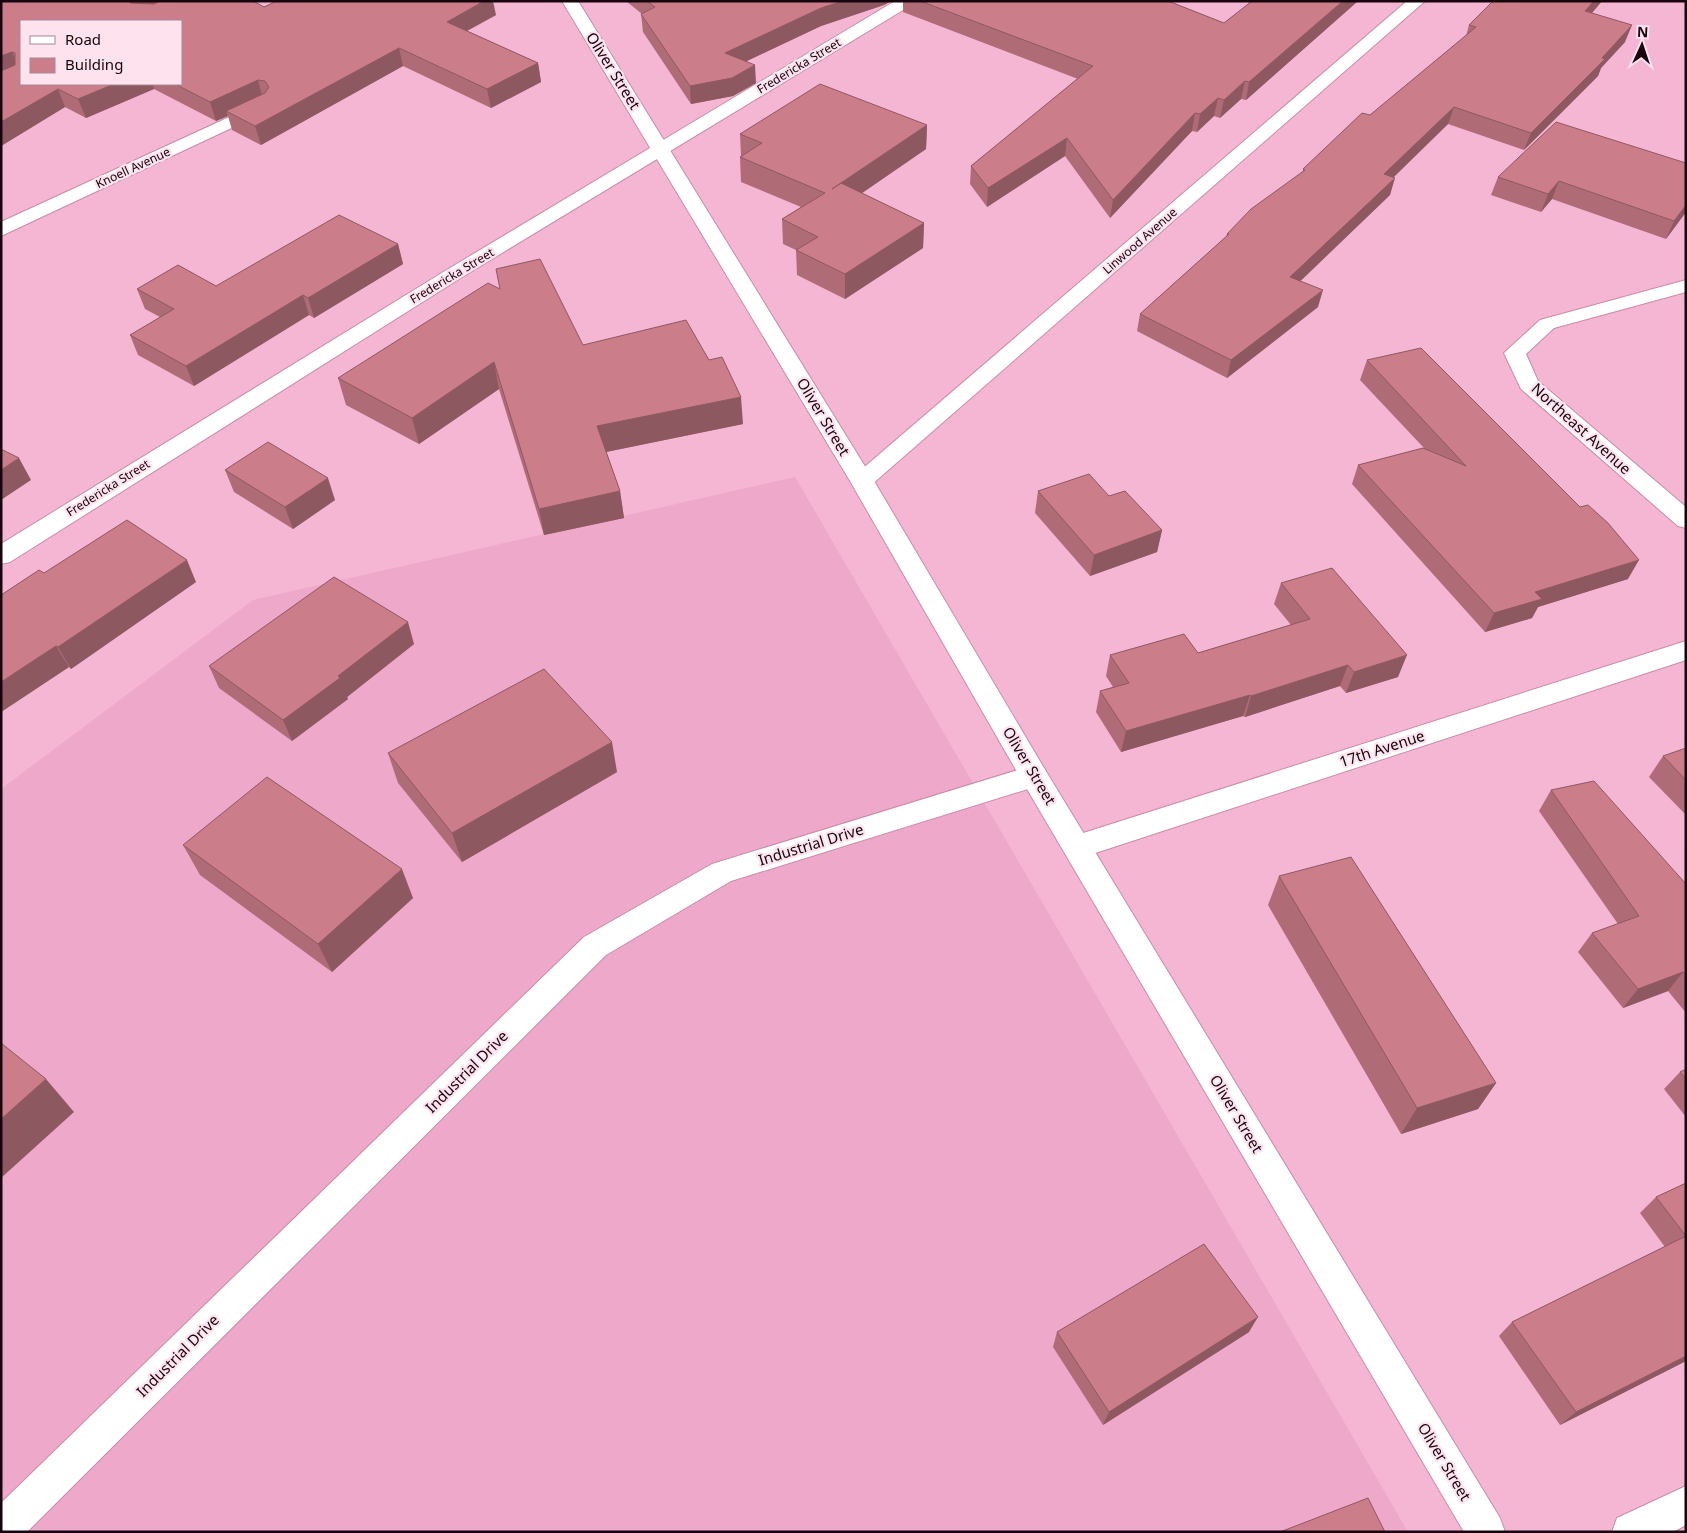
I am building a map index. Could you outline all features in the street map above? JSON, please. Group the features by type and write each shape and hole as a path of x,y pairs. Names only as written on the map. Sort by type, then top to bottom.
{"street":[{"name":"Oliver Street","path":"570,1 662,148 862,481 1034,776 1486,1532"},
{"name":"Fredericka Street","path":"1,556 177,444 907,1"},
{"name":"Linwood Avenue","path":"862,481 1417,1"},
{"name":"Knoell Avenue","path":"1,230 264,106"},
{"name":"Northeast Avenue","path":"1686,286 1547,324 1515,353 1529,384 1686,520"},
{"name":"17th Avenue","path":"1077,847 1686,650"},
{"name":"Industrial Drive","path":"1,1530 595,946 722,872 1034,776"},
{"path":"1632,1532 1686,1505"}],"shaded area":[{"path":"795,477 1408,1532 1,1532 1,789 253,600"}],"building":[{"path":"1,1 131,1 130,3 154,4 160,1 253,1 264,7 277,1 484,1 447,22 538,63 487,89 399,48 255,126 226,111 265,93 269,87 265,81 258,80 210,102 177,85 182,85 182,20 20,20 20,85 112,85 78,99 58,89 1,122 1,71 15,65 15,53 12,52 1,56"},
{"path":"647,1 843,1 821,8 725,53 755,65 732,78 690,86 641,14 655,7"},
{"path":"920,1 1168,1 1224,23 1252,1 1343,1 1249,82 1245,81 1224,100 1218,98 1200,114 1195,113 1113,200 1067,138 988,188 971,166 1093,66"},
{"path":"1493,1 1594,1 1585,11 1632,25 1602,58 1605,59 1531,133 1454,107 1384,174 1395,178 1290,277 1323,290 1231,360 1140,314 1229,234 1227,234 1251,209 1305,170 1303,169 1362,113 1370,115 1476,27 1469,25"},
{"path":"820,84 927,125 832,189 841,183 924,223 845,274 796,250 818,237 782,219 825,193 740,157 762,143 740,134"},
{"path":"1556,122 1686,163 1686,205 1674,221 1559,181 1548,194 1498,177"},
{"path":"339,215 398,244 308,298 303,295 186,366 130,335 174,309 137,289 178,265 216,286"},
{"path":"540,259 583,345 686,320 709,360 722,357 741,397 597,426 620,491 539,509 494,362 412,418 338,378 488,283 500,289 496,269"},
{"path":"1421,348 1580,507 1588,505 1608,523 1639,560 1535,592 1542,599 1494,613 1358,465 1423,448 1466,466 1367,360"},
{"path":"268,442 328,478 285,507 225,470"},
{"path":"1,449 19,458 1,470"},
{"path":"1089,474 1109,496 1125,491 1162,530 1094,555 1038,491"},
{"path":"127,520 187,560 58,647 56,646 1,682 1,595 39,570 44,573"},
{"path":"1332,568 1407,655 1354,672 1348,665 1251,696 1126,731 1100,691 1129,683 1110,655 1184,634 1198,653 1310,619 1281,583"},
{"path":"334,577 408,622 338,676 340,678 283,720 209,666"},
{"path":"544,669 612,742 452,833 388,753"},
{"path":"1686,748 1686,780 1663,756"},
{"path":"267,777 402,869 318,944 183,845"},
{"path":"1594,781 1686,884 1686,975 1683,972 1638,989 1592,933 1639,916 1551,790"},
{"path":"1351,857 1496,1083 1417,1108 1279,876"},
{"path":"1,1043 46,1079 1,1119"},
{"path":"1686,1069 1686,1079 1680,1072"},
{"path":"1686,1183 1686,1236 1656,1197"},
{"path":"1686,1236 1686,1356 1576,1412 1512,1322"},
{"path":"1204,1244 1258,1317 1109,1412 1057,1332"},
{"path":"1368,1498 1385,1532 1280,1532"}]}
